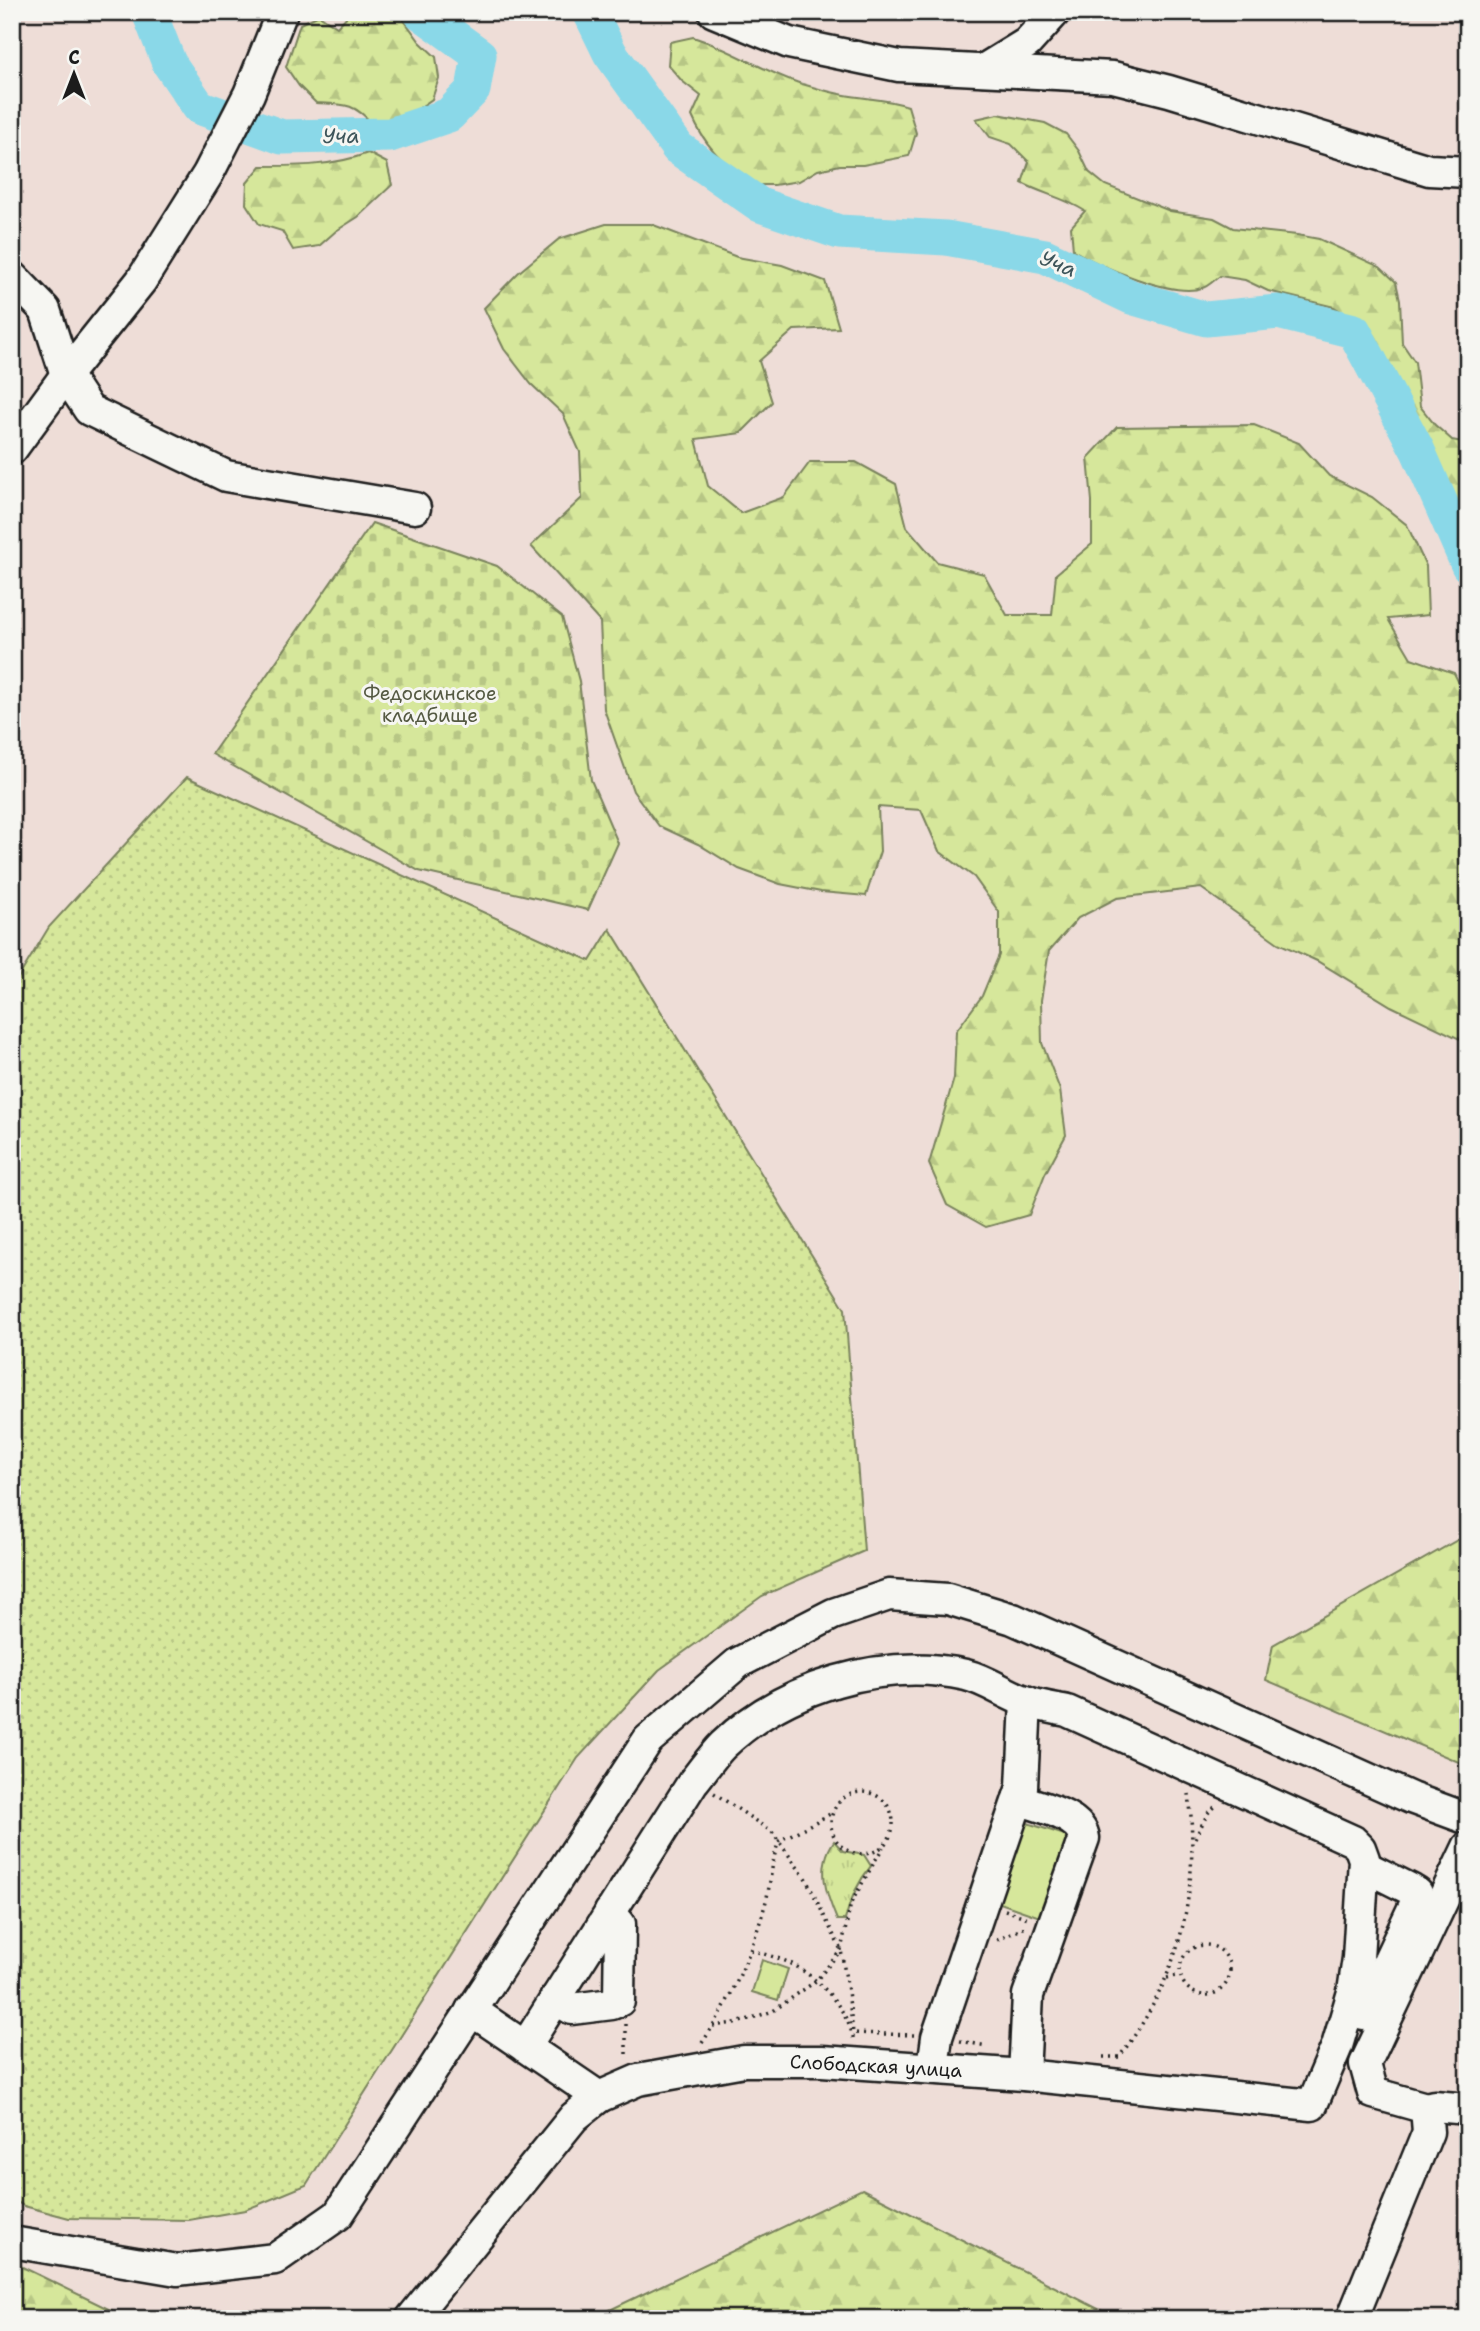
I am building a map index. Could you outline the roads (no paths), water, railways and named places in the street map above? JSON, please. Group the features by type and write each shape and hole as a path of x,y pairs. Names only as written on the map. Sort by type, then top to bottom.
{"street":[{"path":"12,449 66,375 141,281 208,174 249,94 282,12"},
{"path":"714,12 789,43 899,66 1113,77 1169,91 1429,170 1468,172"},
{"path":"983,70 1027,43 1055,12"},
{"path":"12,276 45,310 66,375 89,410 226,476 415,508"},
{"path":"12,2242 177,2270 275,2259 338,2215 649,1740 738,1662 833,1614 889,1595 948,1599 1013,1619 1411,1798 1468,1819"},
{"path":"524,2046 695,1780 722,1746 761,1715 811,1690 867,1674 923,1668 970,1676 1026,1701 1067,1711 1353,1841 1360,1847 1364,1866 1412,1890 1417,1893 1418,1898 1363,2015"},
{"path":"933,2067 937,2037 1022,1787 1026,1701"},
{"path":"1018,1799 1072,1819 1083,1830 1084,1838 1028,1995 1024,2075"},
{"path":"1468,1847 1365,2064 1373,2093 1426,2108 1434,2106 1468,2109"},
{"name":"Слободская улица","path":"411,2319 574,2117 599,2097 638,2080 744,2061 859,2063 1024,2075 1312,2105 1337,2046 1353,1992 1364,1866"},
{"path":"555,1999 572,2009 619,2001 620,1924 610,1912"},
{"path":"471,2010 599,2097"},
{"path":"1352,2319 1429,2132 1426,2108"}],"waterway":[{"name":"Уча","path":"149,12 169,63 199,107 282,137 390,135 449,115 473,90 479,55 420,12"},
{"name":"Уча","path":"590,12 610,53 678,148 760,205 839,232 946,238 1045,256 1131,297 1206,319 1278,312 1354,331 1418,451 1468,565"}],"park label":[{"name":"Федоскинское кладбище","path":"430,704"}]}
